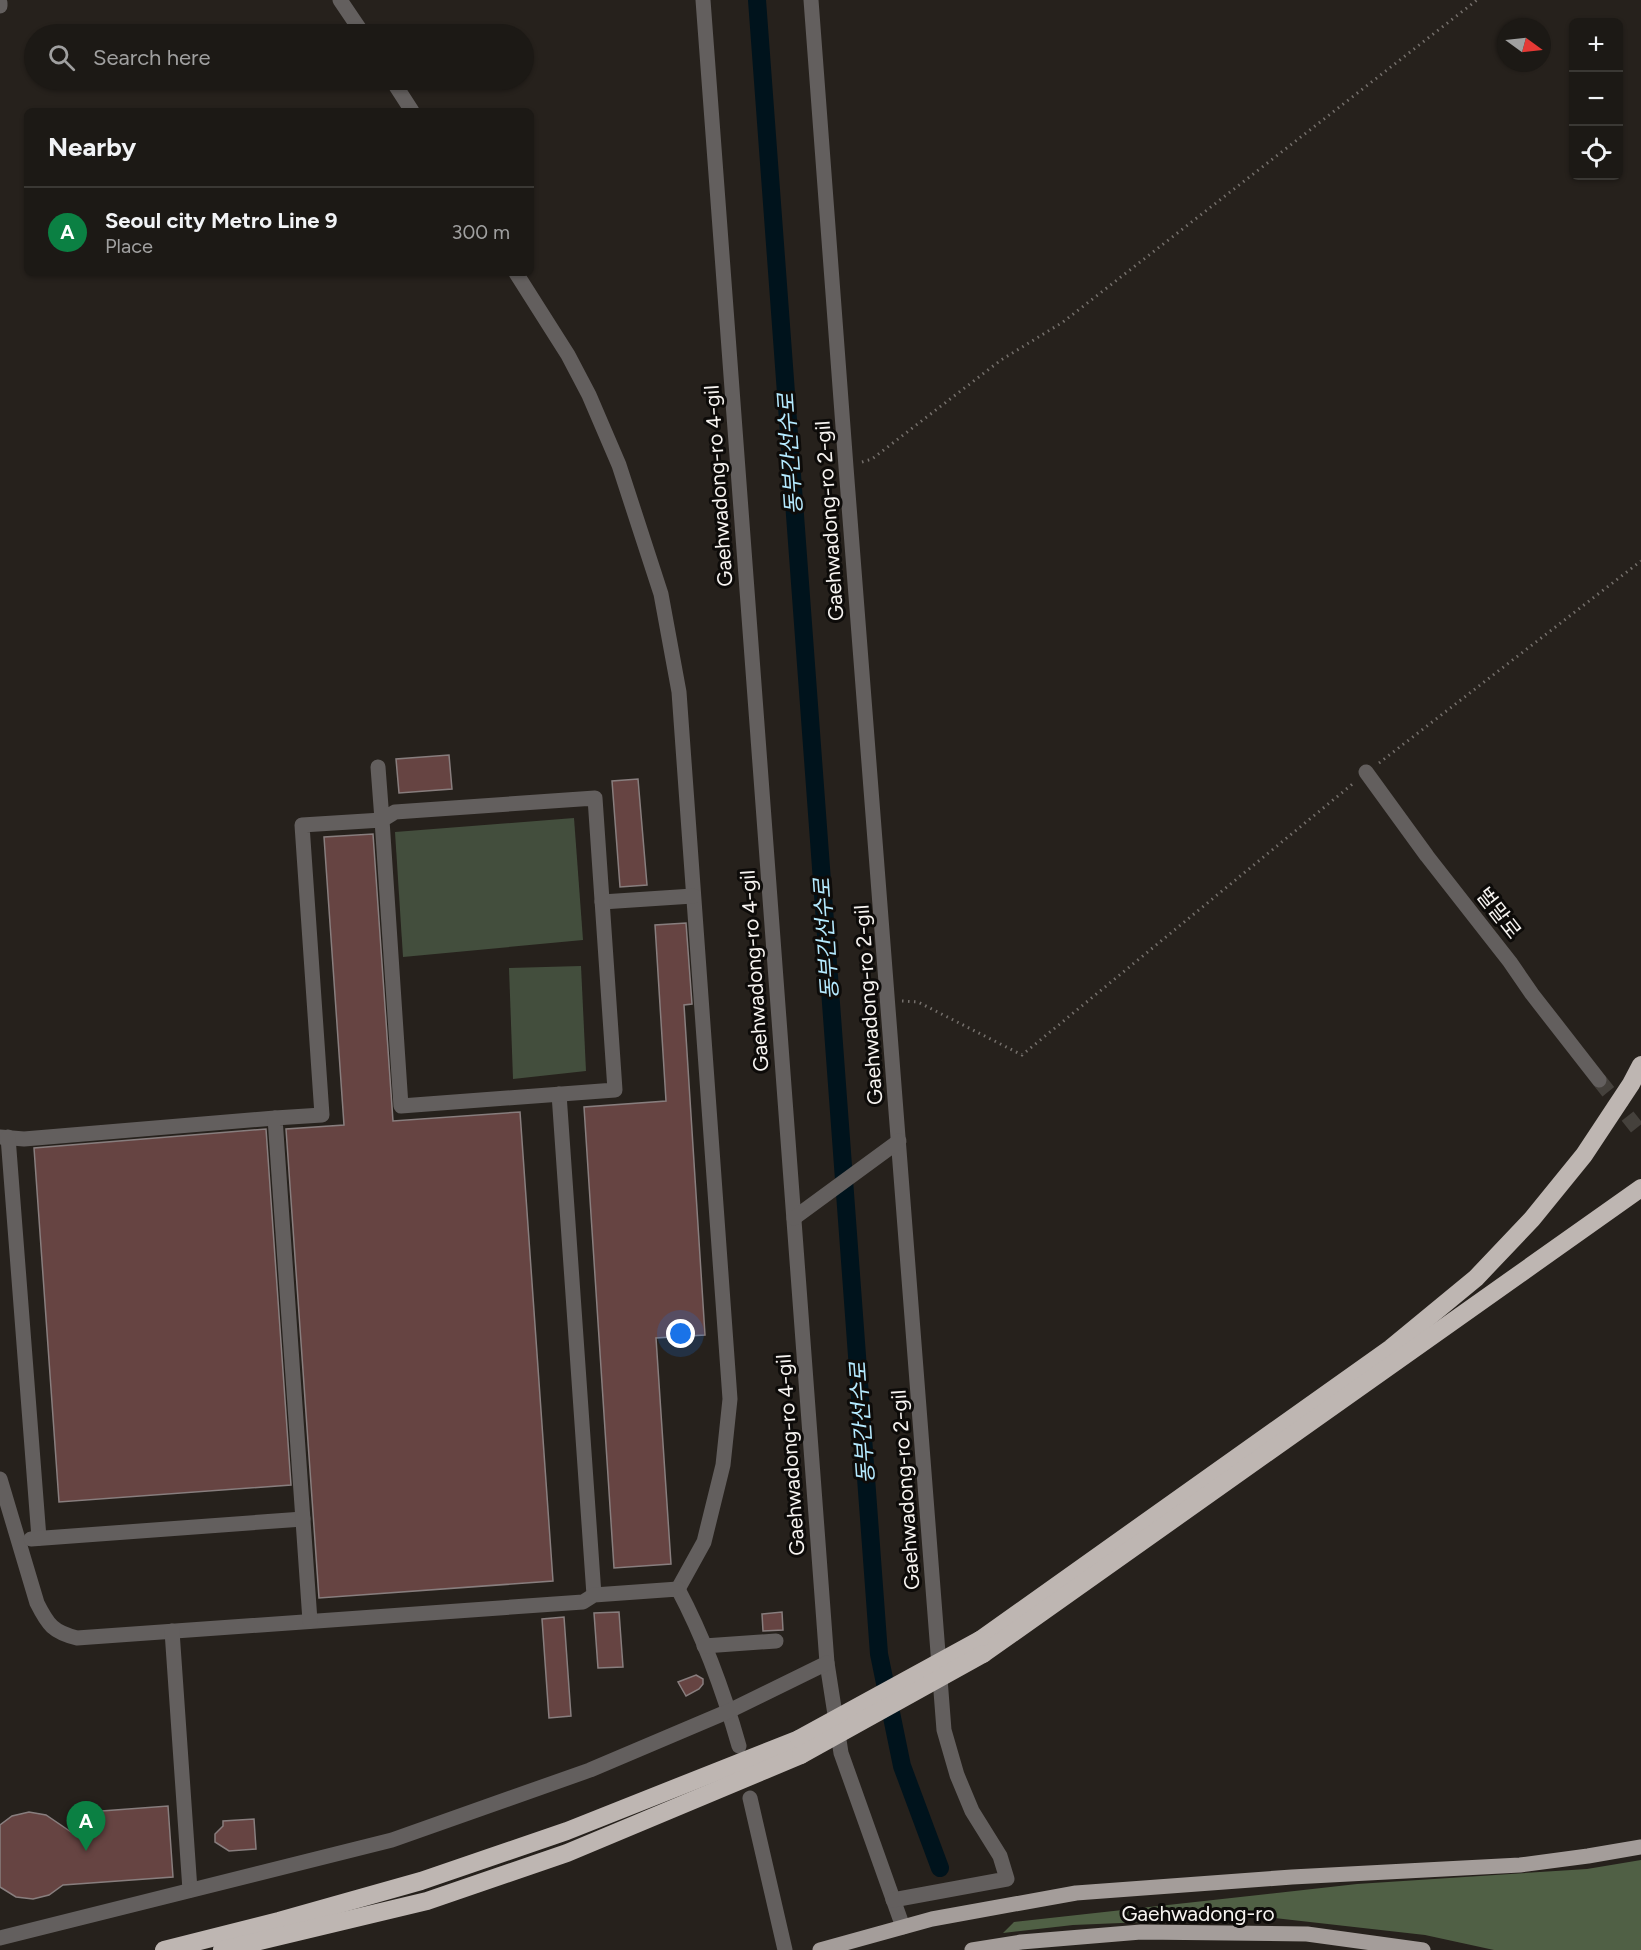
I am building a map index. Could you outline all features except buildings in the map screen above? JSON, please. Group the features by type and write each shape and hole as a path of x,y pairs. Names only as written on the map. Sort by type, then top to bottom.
{"highway":[{"path":"982,1647 1391,1348 1476,1278 1532,1219 1584,1155 1641,1065"},
{"path":"222,1950 427,1901 567,1853 800,1747 982,1647 1641,1188"},
{"path":"164,1950 279,1921 421,1881 800,1747"}],"main road":[{"path":"820,1950 932,1919 1076,1893 1292,1877 1520,1864 1641,1847"},
{"name":"Gaehwadong-ro","path":"972,1950 1022,1942 1141,1932 1307,1934 1423,1950"}],"street":[{"path":"340,0 356,24"},
{"name":"Gaehwadong-ro 4-gil","path":"703,0 827,1663 842,1753 903,1927"},
{"name":"Gaehwadong-ro 2-gil","path":"811,0 945,1730 957,1775 972,1810 1000,1856 1006,1879 893,1900"},
{"path":"398,90 410,108"},
{"path":"518,276 568,355 589,395 619,465 661,594 679,692 730,1399 723,1464 704,1542 678,1589"},
{"path":"39,1538 4,1137 24,1139 322,1115 302,825 382,820 394,812 595,798 615,1090 401,1106 382,820 378,767"},
{"name":"벌말로","path":"1366,772 1427,856 1599,1080"},
{"path":"602,902 693,896"},
{"path":"559,1094 594,1595"},
{"path":"275,1118 310,1621"},
{"path":"794,1218 899,1141"},
{"path":"0,1479 37,1603 46,1622 60,1634 77,1638 583,1602 594,1595 678,1589"},
{"path":"18,1540 303,1519"},
{"path":"678,1589 691,1612 729,1711 739,1746"},
{"path":"172,1631 190,1890"},
{"path":"704,1646 776,1641"},
{"path":"0,1938 392,1840 590,1770 729,1711 827,1663"},
{"path":"750,1798 785,1950"}],"path":[{"path":"846,467 872,459 1001,360 1064,321 1477,0"},
{"path":"889,1001 918,1002 1022,1055 1366,772 1641,561"}],"green space":[{"path":"574,818 583,940 403,957 395,832"},
{"path":"581,966 586,1071 513,1079 509,968"},
{"path":"1641,1860 1641,1950 1494,1950 1425,1935 1266,1917 1073,1925 1003,1933 1014,1922 1357,1884 1587,1869"}],"waterway":[{"name":"동부간선수로","path":"757,0 879,1654 902,1766 940,1868"}],"tunnel":[{"path":"1599,1080 1641,1133"}],"place":[{"name":"Seoul city Metro Line 9","path":"86,1851"}]}
